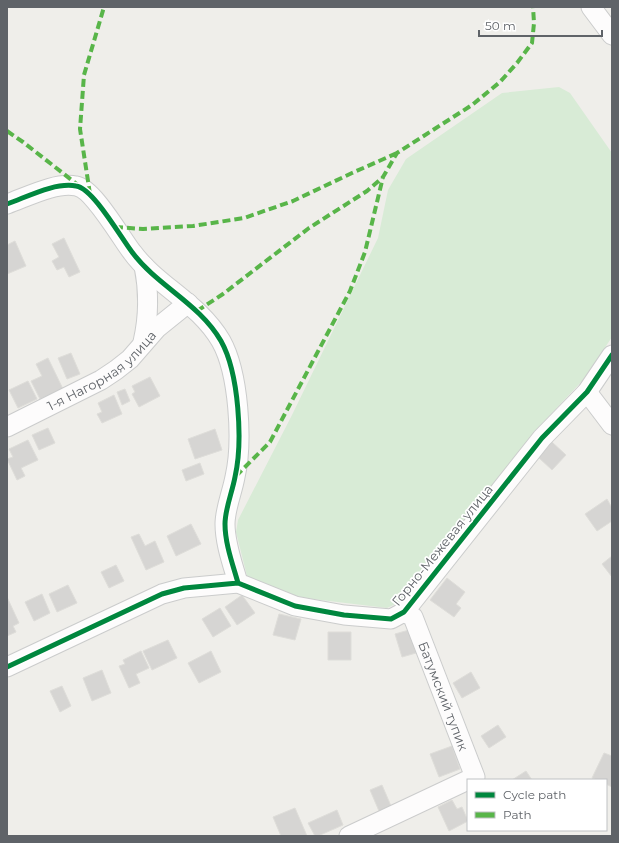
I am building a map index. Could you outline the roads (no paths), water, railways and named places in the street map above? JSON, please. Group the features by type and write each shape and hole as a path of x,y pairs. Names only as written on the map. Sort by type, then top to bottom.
{"street":[{"path":"591,7 612,35"},
{"path":"7,204 45,190 62,186 78,186 90,194 132,252 144,266 188,302 208,322 222,342 234,380 239,437 236,476 225,524 226,538 238,583"},
{"path":"143,342 148,318 147,281 144,266"},
{"name":"1-я Нагорная улица","path":"7,427 101,380 116,370 130,358 157,328 188,302"},
{"name":"Горно-Межевая улица","path":"7,667 162,594 184,588 238,583 295,606 344,615 391,619 404,612 542,438 587,392 612,355"},
{"path":"587,392 612,425"},
{"name":"Батумский тупик","path":"404,612 413,617 475,777 470,779"},
{"name":"Батумский тупик","path":"349,836 467,780"}]}
